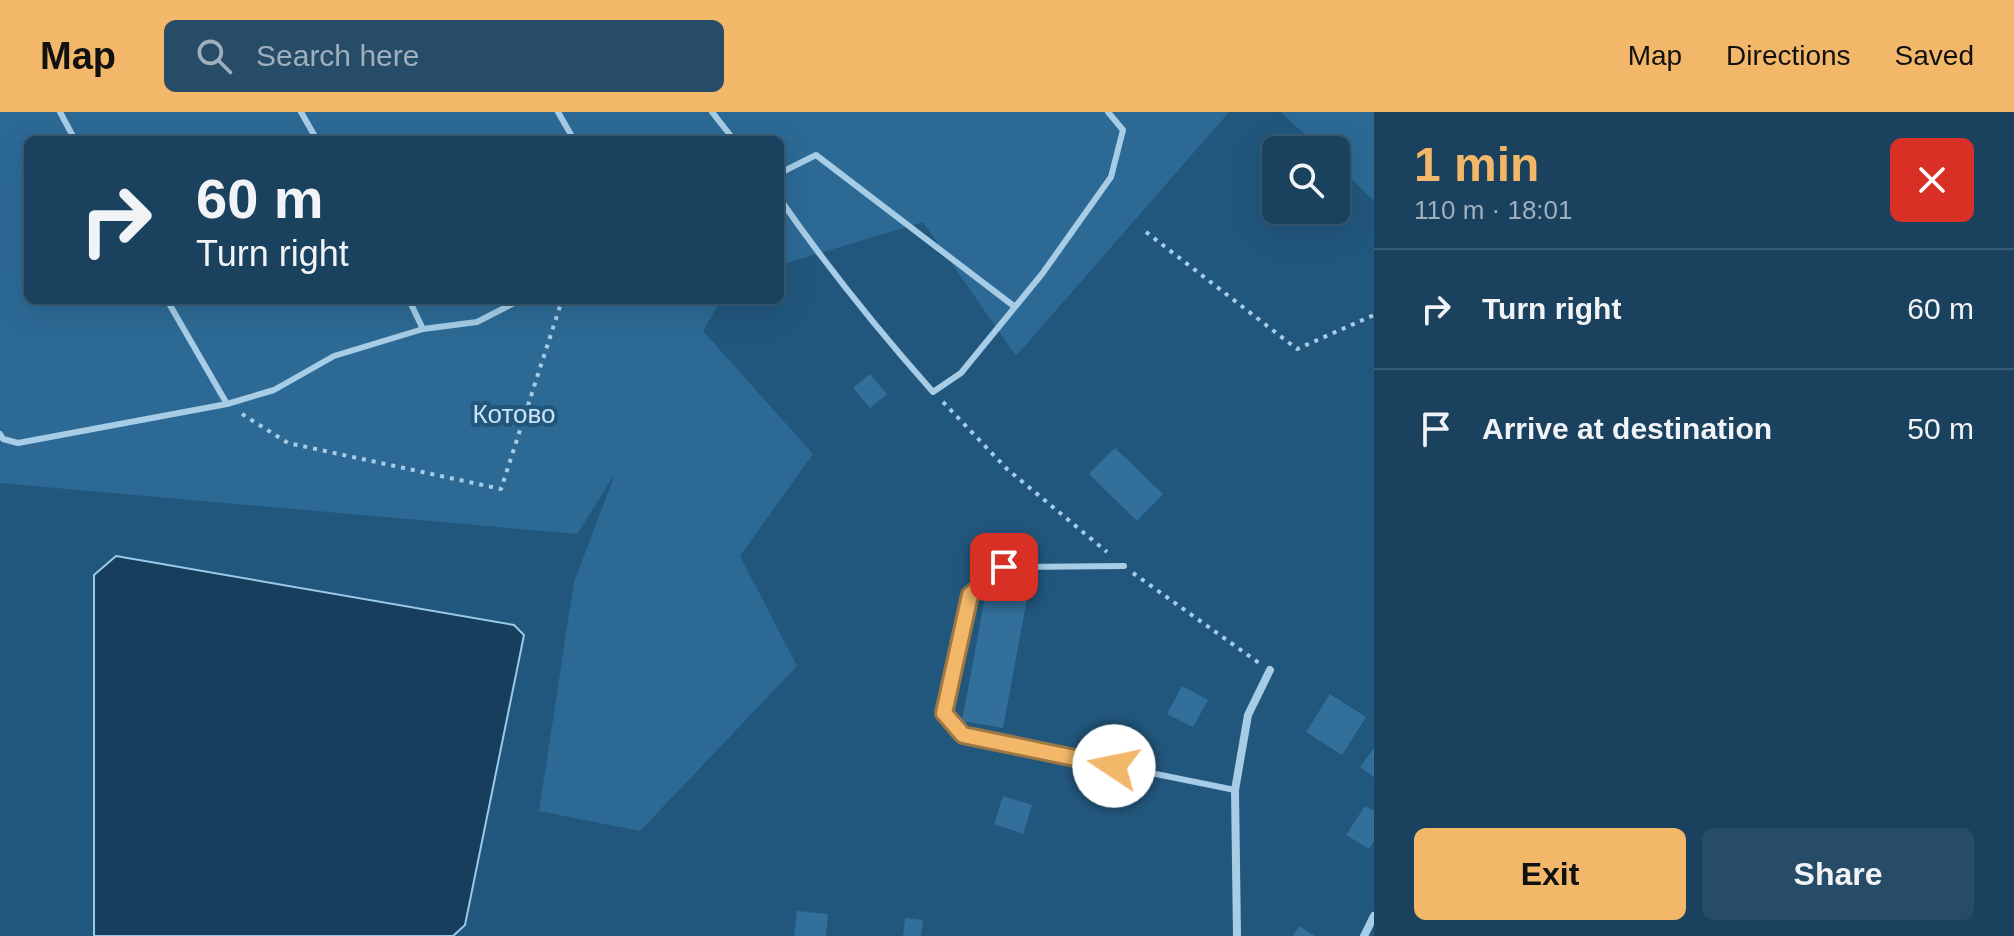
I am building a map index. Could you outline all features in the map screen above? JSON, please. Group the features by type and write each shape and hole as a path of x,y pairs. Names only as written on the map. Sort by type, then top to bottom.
{"street":[{"path":"1237,936 1235,790 1248,715 1270,670"},
{"path":"1364,936 1374,916"}],"lane":[{"path":"60,112 73,136"},
{"path":"301,112 315,136"},
{"path":"558,112 572,136"},
{"path":"712,112 731,136"},
{"path":"784,205 814,248 933,392 961,373 1042,274 1111,177 1123,130 1108,112"},
{"path":"784,171 816,155 1015,307"},
{"path":"169,304 227,404"},
{"path":"411,304 423,329"},
{"path":"0,434 3,439 18,443 227,404 274,390 334,356 423,329 477,322 512,304"},
{"path":"1124,566 1004,567 970,595 944,713 963,735 1235,790"}],"path":[{"path":"1146,232 1297,349 1374,315"},
{"path":"227,404 288,443 501,489 561,304"},
{"path":"933,392 1007,469 1124,566 1270,670"}],"green space":[{"name":"Котово","path":"0,112 1229,112 1016,356 923,222 784,264 784,136 24,136 24,304 719,304 703,331 813,454 740,556 797,666 640,831 539,811 574,582 615,474 577,534 0,483"},
{"path":"1281,112 1374,112 1374,201 1350,178 1350,136 1306,136"}],"shaded area":[{"path":"116,556 514,625 524,635 465,925 453,936 94,936 94,575"}],"building":[{"path":"870,374 887,394 870,408 853,388"},
{"path":"1115,448 1163,494 1137,521 1089,474"},
{"path":"987,586 1028,594 1003,728 962,721"},
{"path":"1182,686 1208,700 1193,727 1167,714"},
{"path":"1330,694 1366,717 1342,755 1306,732"},
{"path":"1374,748 1374,777 1360,767"},
{"path":"1003,796 1032,805 1023,834 994,824"},
{"path":"1365,806 1374,811 1374,842 1369,849 1346,835"},
{"path":"797,911 828,914 826,936 794,936"},
{"path":"905,918 923,920 921,936 903,936"},
{"path":"1299,926 1315,936 1293,936"}],"route":[{"path":"1004,567 970,595 944,713 963,735 1114,766"}]}
